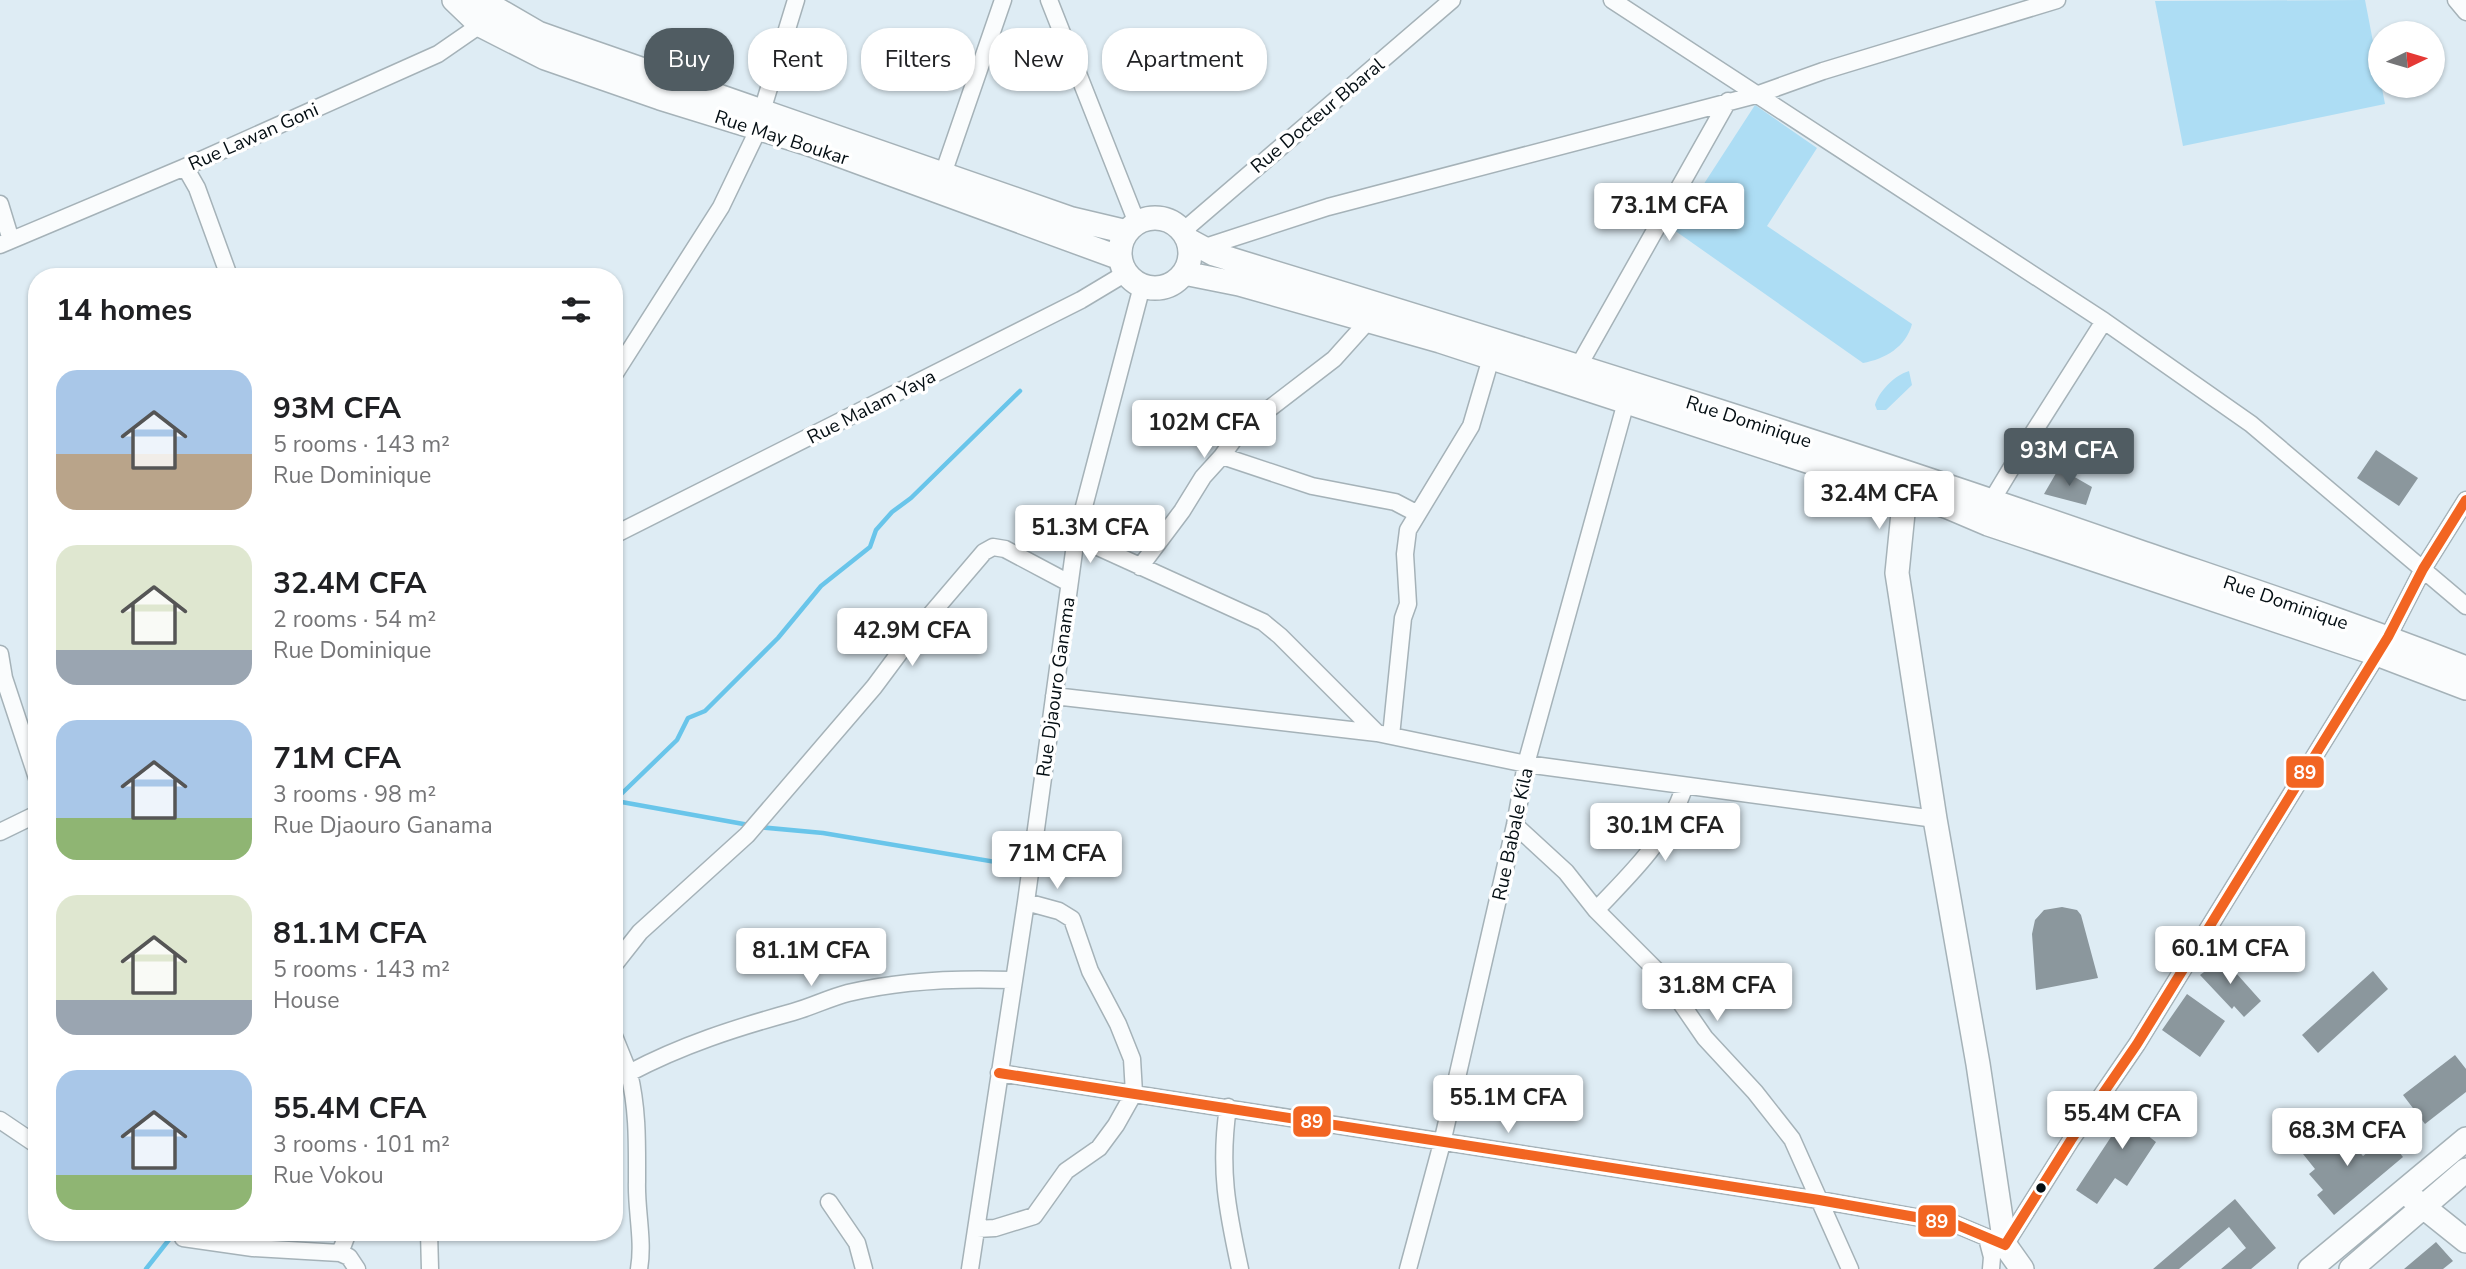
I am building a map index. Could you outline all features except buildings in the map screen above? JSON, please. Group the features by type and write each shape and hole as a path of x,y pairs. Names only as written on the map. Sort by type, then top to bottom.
{"main road":[{"name":"Rue May Boukar","path":"454,0 486,8 545,58 584,73 760,120 943,174 1072,219 1132,228"},
{"name":"Rue May Boukar","path":"760,120 809,144 1129,272"},
{"path":"1149,218 1162,218 1174,223 1191,240 1190,257 1184,273 1176,282 1153,289 1129,272 1121,244 1132,228 1149,218"},
{"name":"Rue Dominique","path":"1191,240 1243,264 1578,367 1618,393"},
{"name":"Rue Dominique","path":"1184,273 1239,284 1369,320 1491,358 1618,393 1908,483 1992,500 2383,646 2466,688"},
{"path":"1908,483 1897,573 1978,1064 1996,1241 2022,1269"},
{"name":"Rue Dominique","path":"1908,483 1988,524 2383,646 2466,668"},
{"path":"2310,1269 2466,1139"},
{"path":"2351,1269 2466,1170"},
{"path":"2403,1190 2466,1241"}],"street":[{"path":"623,361 735,182 760,120 796,0"},
{"path":"943,174 1003,0"},
{"path":"1049,0 1132,228"},
{"name":"Rue Docteur Bbaral","path":"1191,240 1452,0"},
{"path":"1612,0 2104,321 2251,424 2466,606"},
{"path":"1191,240 1328,207 1756,94 2057,0"},
{"path":"2456,0 2466,12"},
{"name":"Rue Lawan Goni","path":"5,243 185,167 438,54 486,8"},
{"path":"1578,367 1728,101"},
{"path":"185,167 197,187 226,268"},
{"path":"0,204 5,243"},
{"name":"Rue Malam Yaya","path":"623,530 1081,300 1129,272"},
{"name":"Rue Djaouro Ganama","path":"1027,894 1076,537 1129,272"},
{"path":"1140,567 1182,511 1203,477 1239,432 1325,366 1369,320"},
{"path":"1988,524 1992,500 2104,321"},
{"path":"1384,734 1403,618 1408,604 1405,554 1408,530 1471,426 1491,358"},
{"name":"Rue Babale Kila","path":"1408,1269 1442,1143 1515,825 1526,764 1618,393"},
{"path":"1222,456 1312,486 1395,502 1416,513"},
{"path":"1991,1269 1996,1241 2071,1140 2137,1044 2383,646 2423,569 2466,500"},
{"path":"1076,537 1263,622 1384,734"},
{"path":"623,954 640,932 747,835 874,687 984,552 993,547 1004,549 1069,583"},
{"path":"0,654 4,678 28,751"},
{"path":"1054,696 1384,734 1526,764 1936,819"},
{"path":"1596,910 1647,857 1674,817 1685,786"},
{"path":"0,832 28,818"},
{"path":"1515,825 1566,872 1596,910 1662,977 1705,1038 1755,1092 1792,1139 1850,1269"},
{"path":"970,1269 1027,894 1072,919 1090,971 1118,1024 1132,1059 1134,1093 1099,1148 1066,1171 1034,1216 995,1228 977,1228"},
{"path":"629,1073 669,1052 718,1033 811,1007 846,994 913,982 961,978 1012,981"},
{"path":"623,1058 636,1107 639,1163 636,1180 641,1256 639,1269"},
{"path":"999,1073 1819,1200 1955,1224 1996,1241"},
{"path":"1227,1107 1222,1147 1224,1190 1240,1269"},
{"path":"0,1120 28,1139"},
{"path":"830,1202 857,1243 864,1269"},
{"path":"204,1241 253,1248 340,1253 349,1257 357,1269"},
{"path":"340,1253 345,1241"},
{"path":"429,1241 430,1269"}],"shaded area":[{"path":"2365,0 2369,21 2368,98 2384,98 2385,104 2183,146 2155,1"},
{"path":"1755,105 1817,148 1767,226 1912,324 1905,339 1887,355 1863,363 1674,230"},
{"path":"1909,371 1912,385 1886,410 1877,410 1875,405 1884,389 1898,376"}],"waterway":[{"path":"623,792 677,740 688,718 705,711 778,638 821,586 870,547 876,530 892,512 911,498 1020,391"},
{"path":"623,802 749,825"},
{"path":"758,827 823,833 1026,867"},
{"path":"146,1269 168,1241"}],"transit line":[{"name":"89","path":"999,1073 1819,1200 1955,1224 2005,1245 2071,1140 2137,1044 2388,637 2423,569 2466,500"}]}
